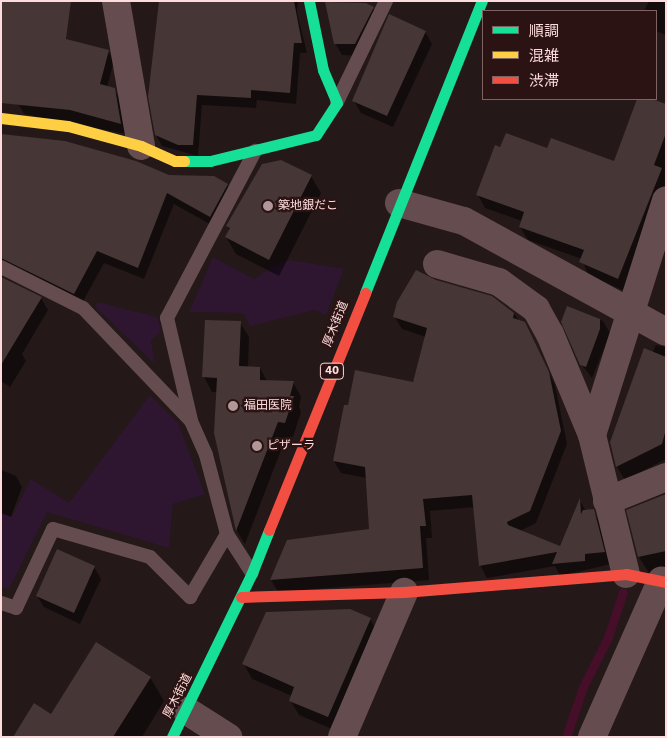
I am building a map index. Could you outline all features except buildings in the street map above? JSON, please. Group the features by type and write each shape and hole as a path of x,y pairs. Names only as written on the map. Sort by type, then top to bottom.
{"street":[{"path":"116,1 141,146"},
{"path":"1,118 68,126 141,146 174,161 210,161 316,135 336,103 323,70 309,1"},
{"name":"厚木街道","path":"172,737 187,711 252,573 399,203 482,1"},
{"path":"592,435 628,314 666,200"},
{"path":"399,203 464,221 628,314 666,332"},
{"path":"437,264 499,282 536,309 550,334 592,435 626,574"},
{"path":"607,501 666,477"},
{"path":"241,597 404,592 626,574 663,582 592,737"},
{"path":"342,737 404,592"},
{"path":"187,711 228,737"}],"lane":[{"path":"336,103 386,1"},
{"path":"252,573 227,534 206,455 191,421 167,318 255,150"},
{"path":"1,267 83,308 191,421"},
{"path":"1,603 16,608 53,529 150,557 190,597 227,534"}],"shaded area":[{"path":"213,257 254,279 273,266 290,260 344,269 326,315 315,310 250,326 243,313 189,312"},
{"path":"97,302 157,317 161,331 151,341 155,364 95,307"},
{"path":"150,395 178,423 205,494 173,504 169,548 47,512 9,589 1,587 1,513 12,516 31,479 69,503"}],"waterway":[{"path":"566,737 583,687 608,637 623,592"}],"traffic: fast":[{"path":"184,161 210,161 316,135 337,103 323,70 309,1"},
{"path":"365,293 482,1"},
{"path":"172,737 252,573 269,530"}],"traffic: slow":[{"path":"1,118 68,126 141,146 175,161 184,161"}],"traffic: jam":[{"path":"269,530 365,293"},
{"path":"241,597 404,592 626,574 666,582"}],"place":[{"name":"築地銀だこ","path":"268,206"},
{"name":"福田医院","path":"233,406"},
{"name":"ピザーラ","path":"257,446"}]}
